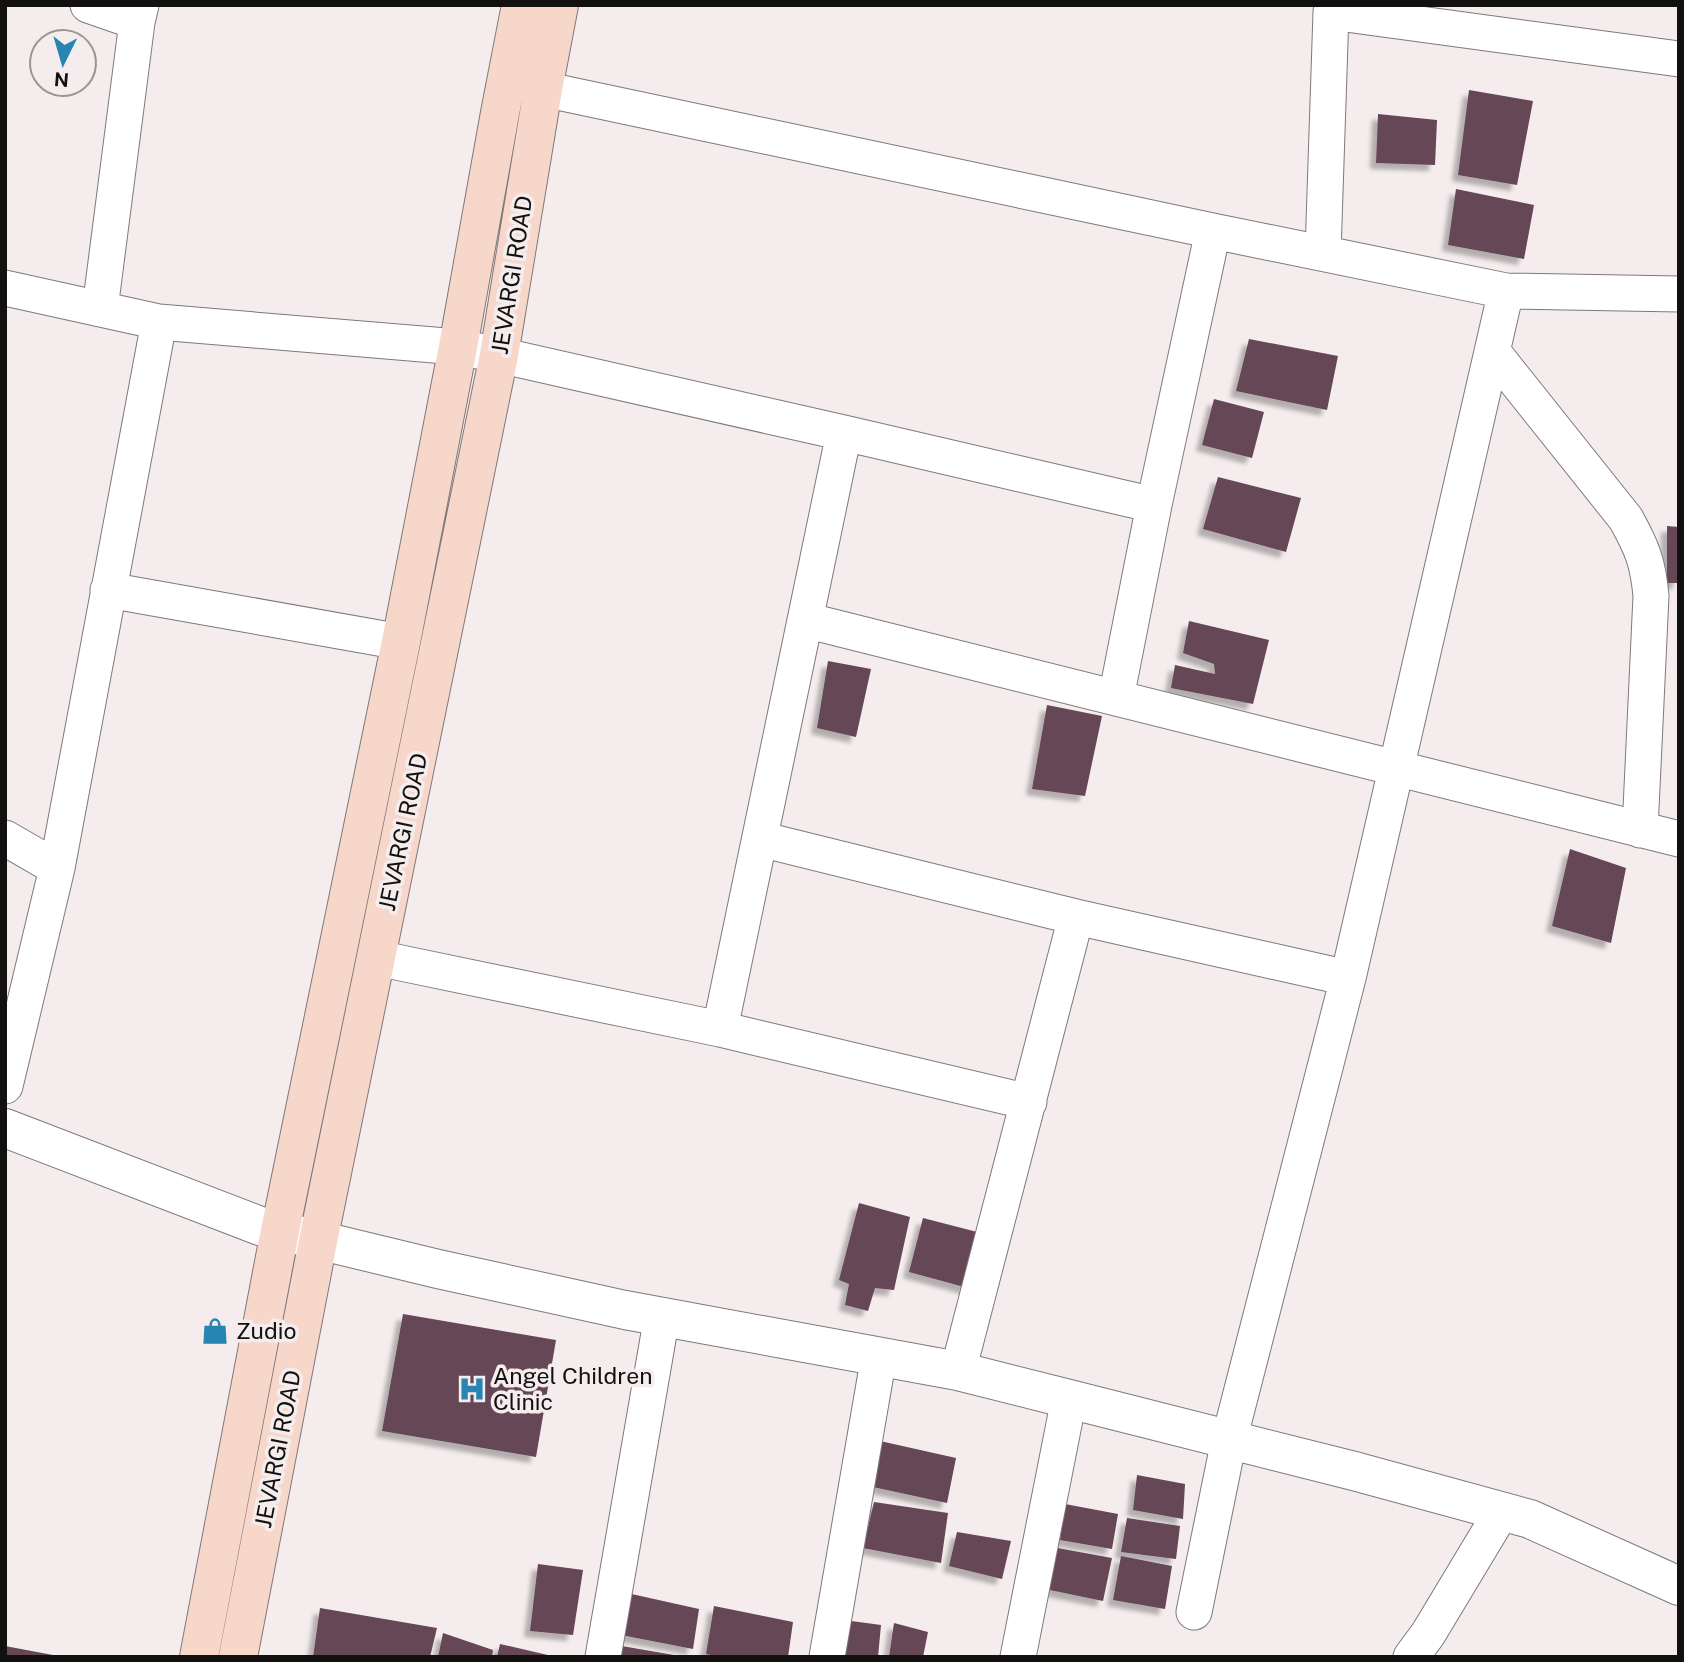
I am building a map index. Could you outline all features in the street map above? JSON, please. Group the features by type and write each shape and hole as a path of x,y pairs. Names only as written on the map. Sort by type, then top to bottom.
{"main road":[{"path":"199,1657 279,1231 401,642 521,5"},
{"name":"JEVARGI ROAD","path":"238,1657 318,1241 499,355 559,5"}],"street":[{"path":"88,5 139,14 100,309"},
{"path":"1323,253 1331,8 1679,59"},
{"path":"543,89 1213,232 1506,291 1679,294"},
{"path":"1116,698 1153,505 1213,232"},
{"path":"5,288 159,322 458,347 1153,505"},
{"path":"1194,1612 1229,1440 1348,978 1506,291"},
{"path":"5,1086 57,868 159,322"},
{"path":"1492,351 1626,519 1640,545 1648,569 1651,596 1640,830"},
{"path":"720,1029 844,433"},
{"path":"108,590 401,642"},
{"path":"805,620 1679,839"},
{"path":"5,838 57,868"},
{"path":"760,839 1076,917 1348,978"},
{"path":"958,1371 1076,917"},
{"path":"377,958 720,1029 1029,1102"},
{"path":"5,1128 260,1226 625,1310 958,1371 1069,1399 1530,1519 1679,1586"},
{"path":"603,1657 662,1316"},
{"path":"827,1657 879,1356"},
{"path":"1018,1657 1069,1399"},
{"path":"1411,1657 1502,1511"}],"building":[{"path":"1469,90 1533,101 1517,185 1458,175"},
{"path":"1378,114 1437,120 1435,165 1376,163"},
{"path":"1456,189 1534,205 1524,259 1448,245"},
{"path":"1249,339 1338,356 1327,410 1236,391"},
{"path":"1214,399 1264,412 1252,458 1202,445"},
{"path":"1218,477 1301,498 1286,552 1203,529"},
{"path":"1667,526 1679,527 1679,583 1667,583"},
{"path":"1189,621 1269,640 1253,704 1171,688 1175,665 1215,674 1214,664 1183,653"},
{"path":"828,661 871,669 856,737 817,728"},
{"path":"1047,705 1102,716 1085,796 1032,789"},
{"path":"1570,849 1626,868 1611,943 1552,926"},
{"path":"859,1203 910,1217 894,1290 875,1288 868,1311 845,1305 849,1284 839,1280"},
{"path":"923,1218 981,1233 968,1288 909,1272"},
{"path":"403,1314 556,1340 536,1457 382,1431"},
{"path":"880,1441 956,1458 947,1503 873,1487"},
{"path":"1137,1475 1185,1484 1183,1519 1133,1510"},
{"path":"874,1502 948,1513 941,1563 863,1548"},
{"path":"1065,1504 1118,1514 1112,1549 1060,1540"},
{"path":"1127,1518 1180,1526 1176,1559 1121,1552"},
{"path":"957,1532 1011,1541 1002,1579 949,1566"},
{"path":"1052,1547 1112,1558 1103,1601 1045,1589"},
{"path":"1121,1556 1172,1566 1165,1609 1113,1600"},
{"path":"538,1564 583,1570 573,1635 530,1631"},
{"path":"627,1593 699,1609 693,1649 621,1635"},
{"path":"714,1606 793,1622 788,1657 720,1657 706,1654"},
{"path":"320,1608 437,1628 430,1657 313,1657"},
{"path":"844,1620 881,1625 878,1657 840,1657"},
{"path":"894,1623 928,1632 923,1657 889,1657"},
{"path":"443,1633 493,1650 492,1657 438,1657"},
{"path":"500,1644 552,1656 552,1657 497,1657"},
{"path":"616,1645 674,1655 674,1657 615,1657"},
{"path":"5,1646 53,1655 53,1657 5,1657"}],"place":[{"name":"Zudio","path":"215,1331"},
{"name":"Angel Children Clinic","path":"472,1389"}]}
